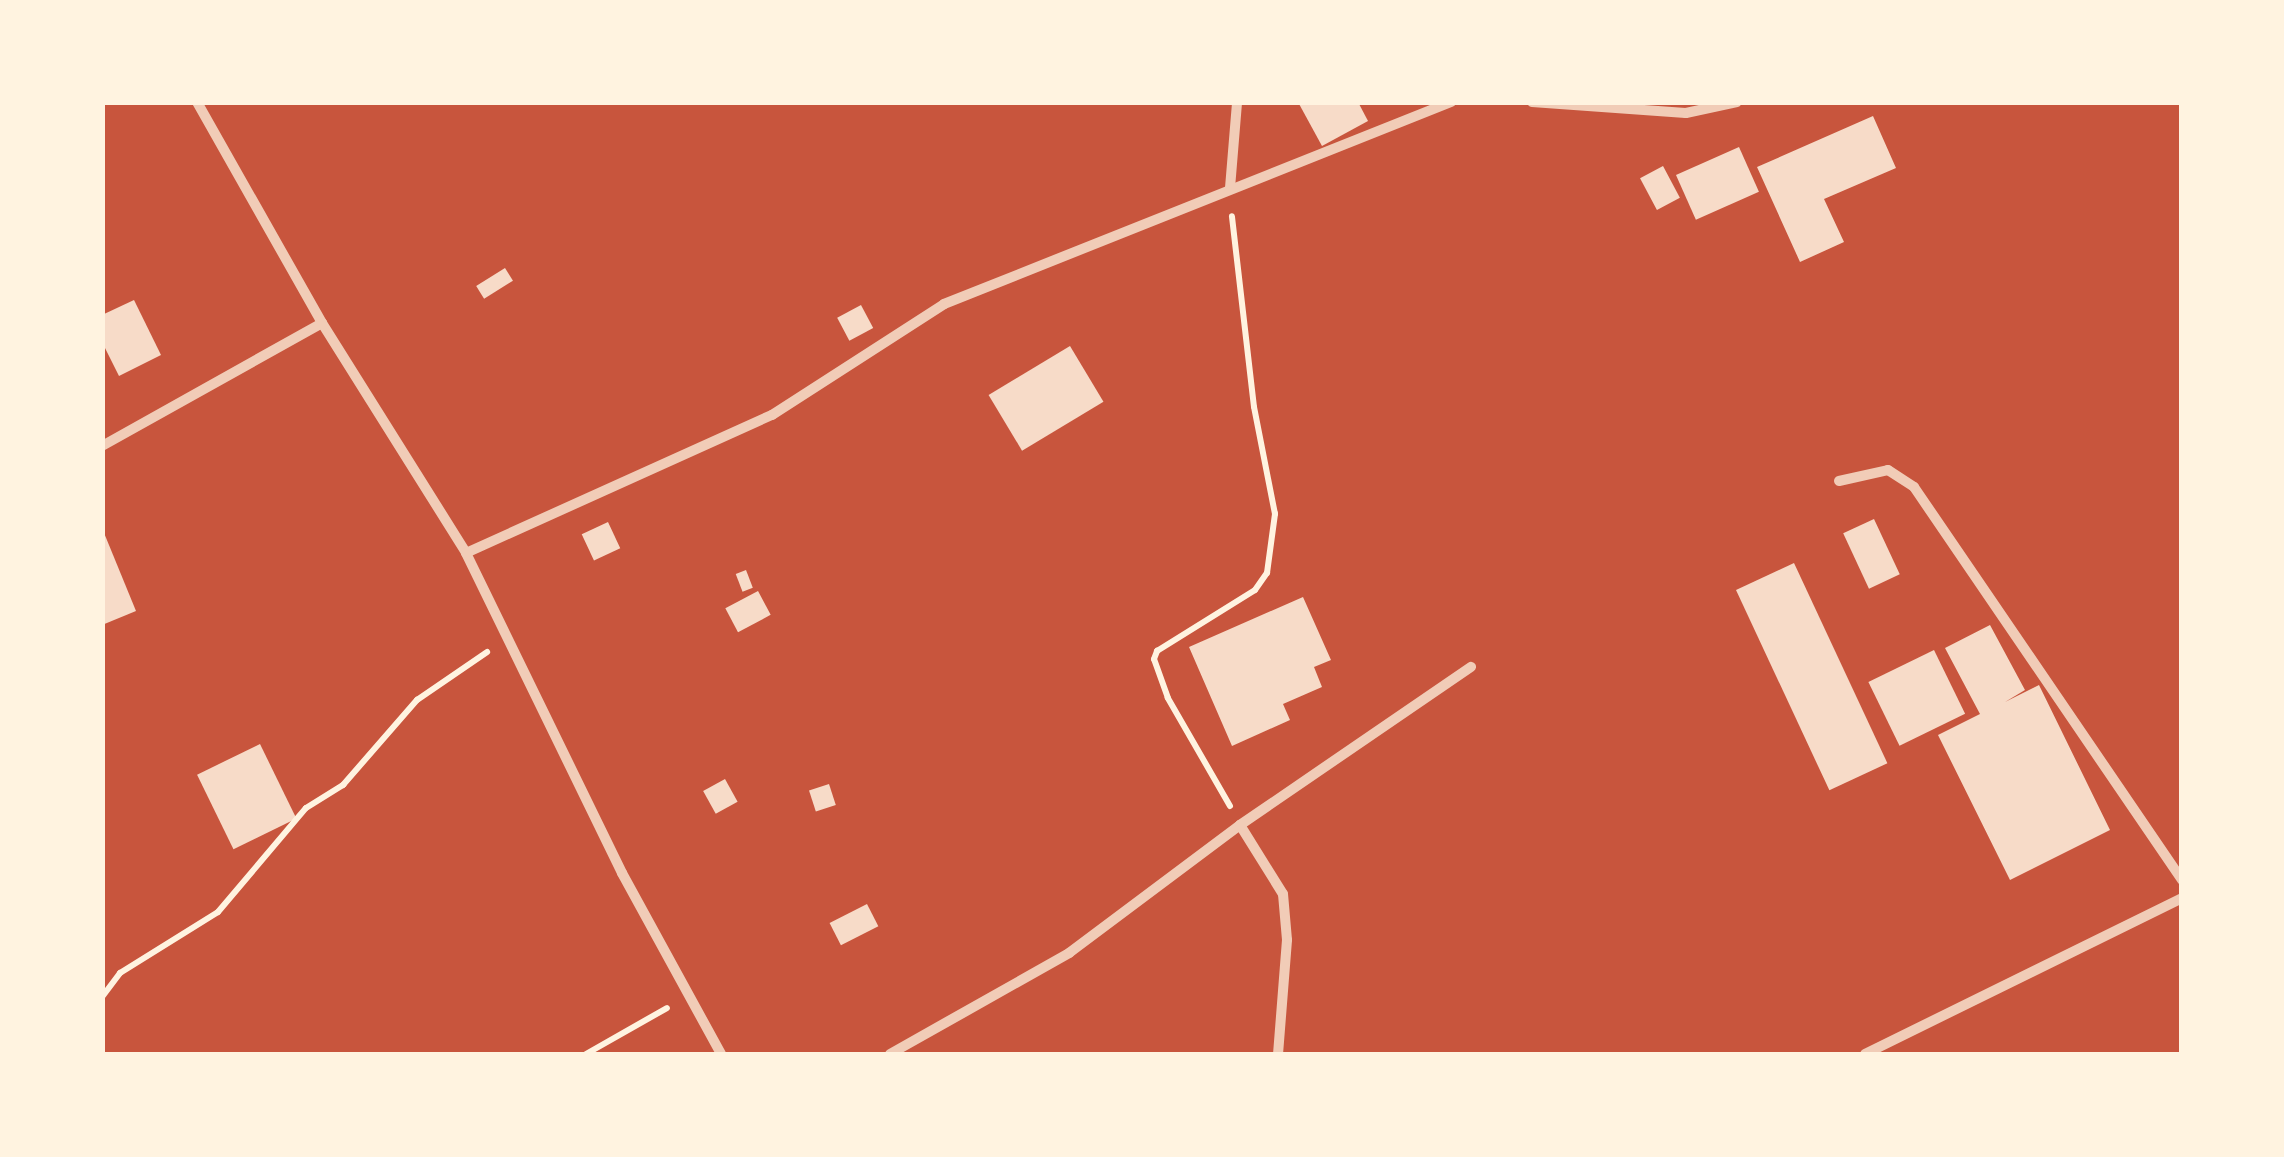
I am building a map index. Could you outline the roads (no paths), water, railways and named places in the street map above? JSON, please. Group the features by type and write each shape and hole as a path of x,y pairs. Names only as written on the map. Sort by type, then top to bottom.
{"street":[{"path":"197,102 322,324 466,553 720,1054"},
{"path":"1230,188 1237,102"},
{"path":"466,553 772,415 944,304 1451,102"},
{"path":"1532,102 1686,113 1737,102"},
{"path":"102,446 322,324"},
{"path":"1839,482 1888,470 1914,487 2182,880"},
{"path":"890,1054 1069,954 1240,825 1471,667"},
{"path":"1240,825 1283,894 1287,940 1278,1054"},
{"path":"1865,1054 2182,898"}]}
